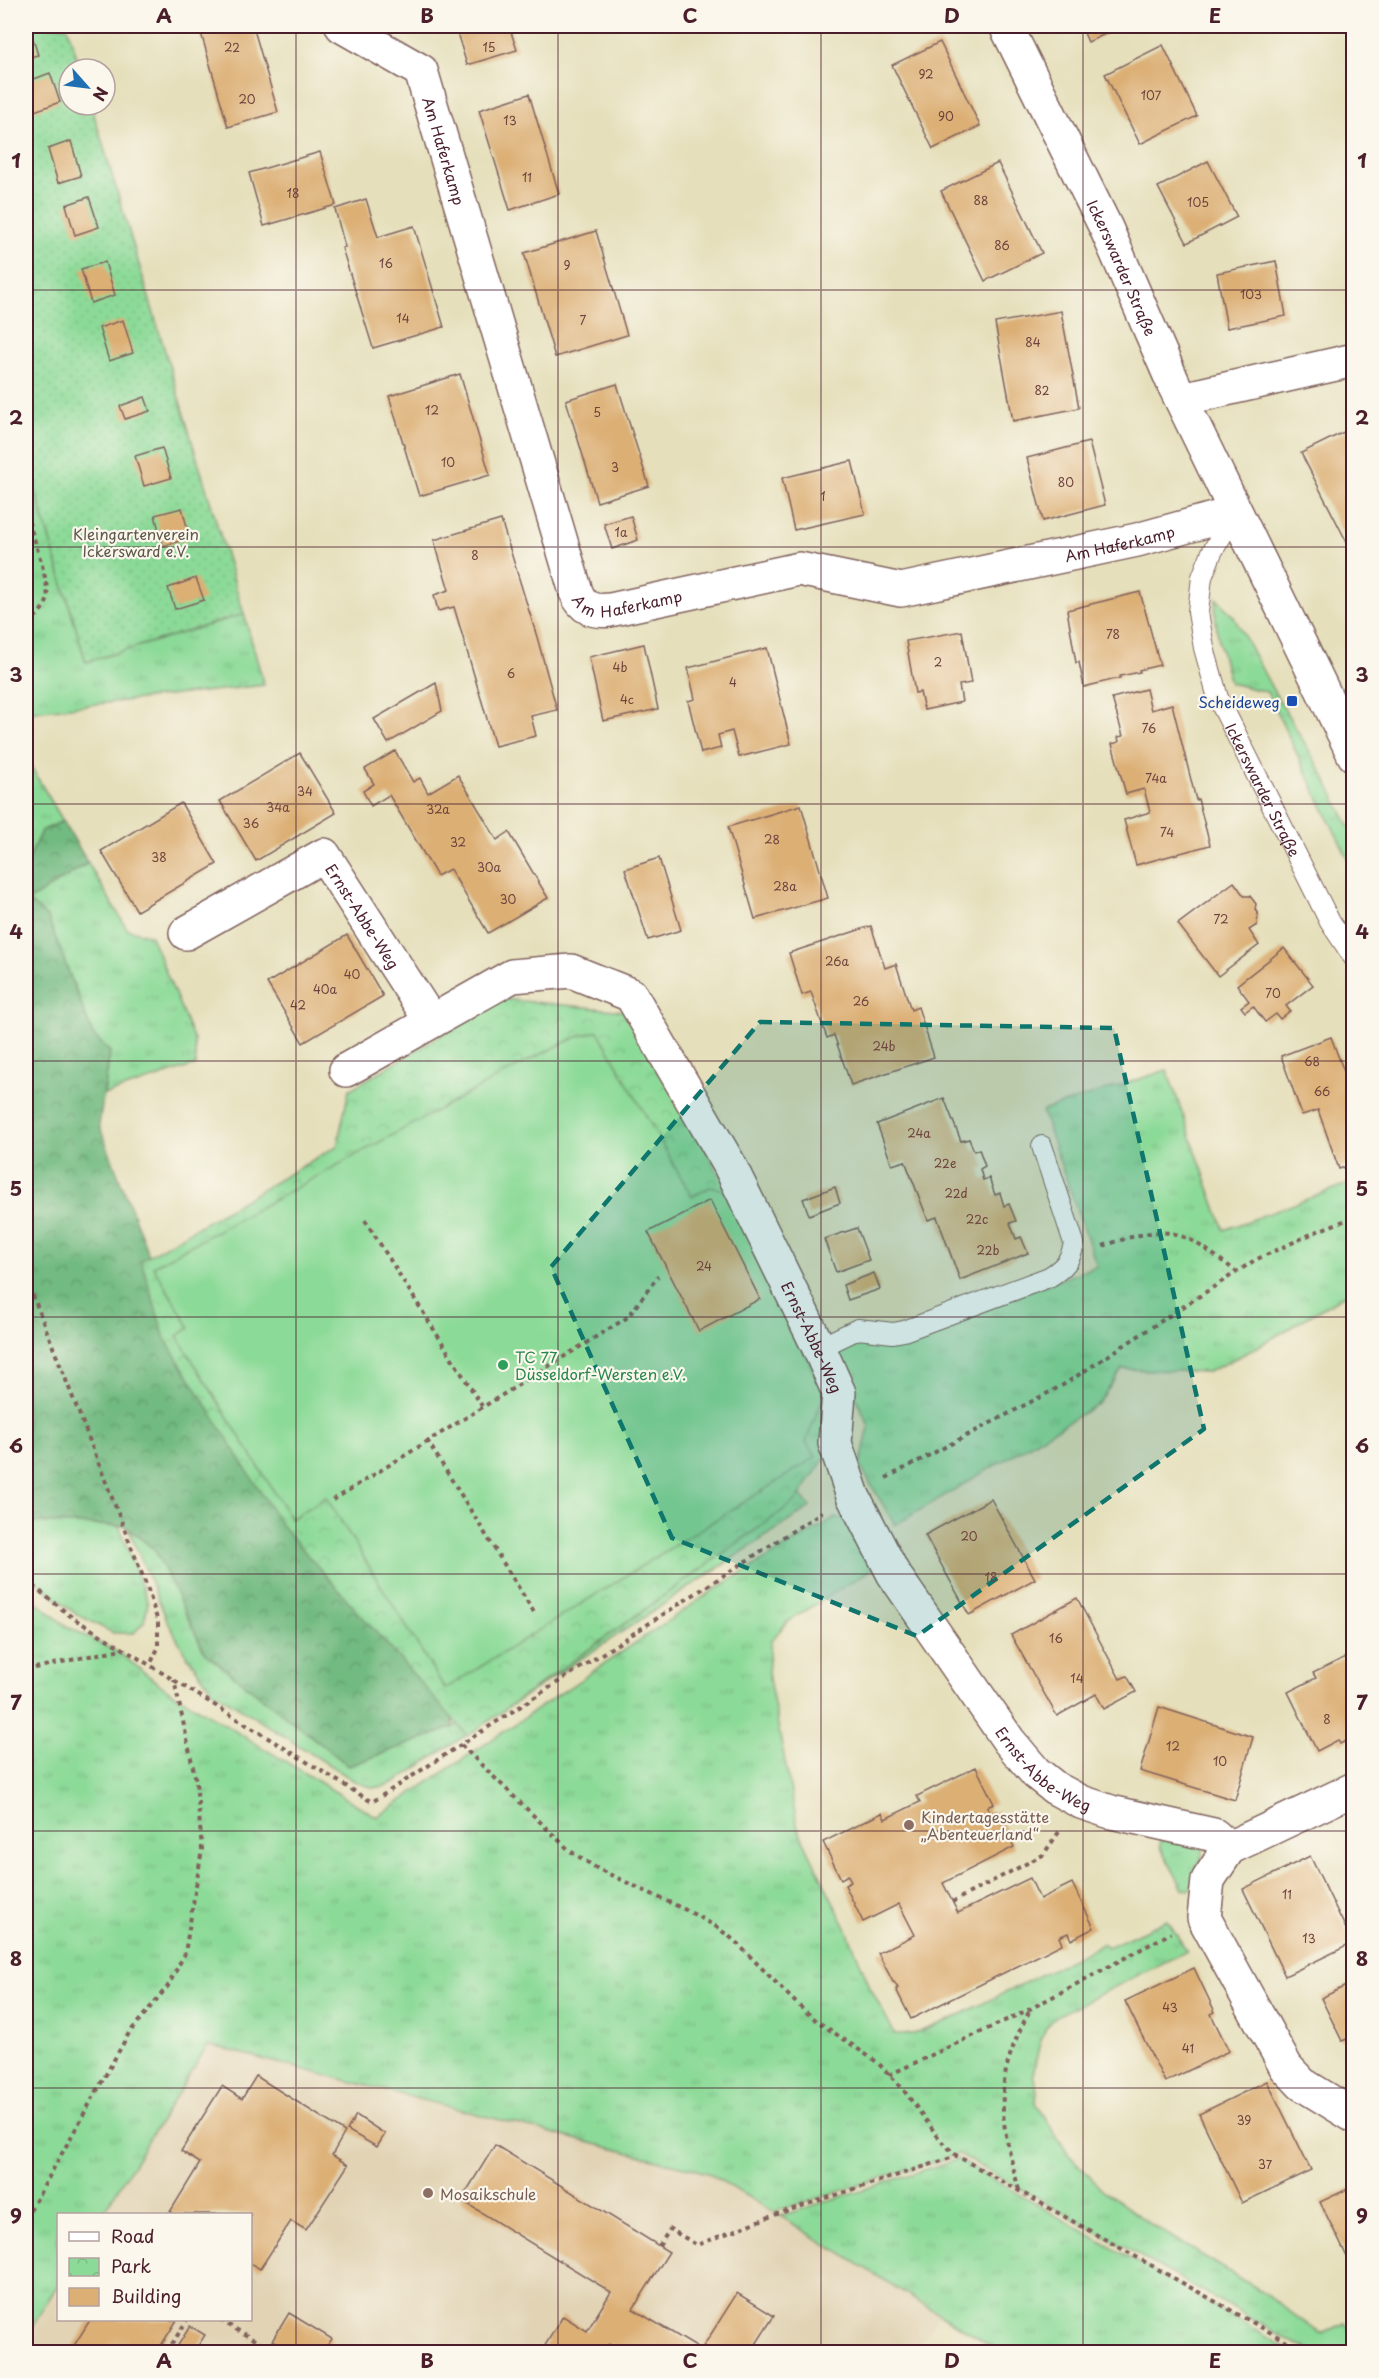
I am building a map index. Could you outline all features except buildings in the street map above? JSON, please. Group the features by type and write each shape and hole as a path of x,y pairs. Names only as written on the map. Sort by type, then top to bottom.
{"street":[{"name":"Am Haferkamp","path":"342,26 421,71 576,592 581,603 588,609 599,612 610,610 799,569 901,590 1137,540 1235,513"},
{"name":"Ickerswarder Straße","path":"1006,26 1106,228 1235,513 1353,755"},
{"path":"1182,399 1353,360"},
{"name":"Ernst-Abbe-Weg","path":"186,933 324,855 431,1020"},
{"name":"Ernst-Abbe-Weg","path":"346,1070 512,976 571,971 631,995 729,1164 839,1393 835,1443 843,1500 1009,1741 1036,1773 1054,1788 1081,1802 1111,1812 1214,1835 1229,1848"},
{"path":"1353,1789 1229,1848 1208,1880 1204,1918 1286,2067 1302,2084 1353,2116"}],"lane":[{"name":"Ickerswarder Straße","path":"1235,513 1212,552 1202,577 1198,612 1204,648 1218,698 1330,922 1353,958"},
{"path":"819,1348 858,1329 893,1333 904,1331 1049,1277 1062,1269 1071,1257 1074,1243 1042,1146"}],"path":[{"path":"26,513 47,584 47,600 40,612 26,626"},
{"path":"26,1580 73,1618 121,1649 174,1678 372,1802 736,1565 843,1500 1063,1385 1255,1260 1353,1217"},
{"path":"365,1220 482,1406"},
{"path":"1073,1249 1101,1247 1155,1231 1174,1233 1197,1242 1237,1272"},
{"path":"333,1500 628,1317 658,1276"},
{"path":"26,1278 147,1587 158,1622 158,1648 150,1665"},
{"path":"427,1440 536,1614"},
{"path":"26,1670 121,1649"},
{"path":"26,2218 129,2033 168,1986 185,1953 202,1850 196,1781 174,1678"},
{"path":"461,1745 570,1851 598,1869 715,1926 734,1940 798,2005 817,2021 877,2062 902,2088 942,2142 957,2156 1305,2352"},
{"path":"952,1902 1043,1855 1081,1802"},
{"path":"889,2074 1030,2009 1204,1918"},
{"path":"1019,2190 1008,2148 1001,2104 1004,2075 1011,2048 1030,2009"},
{"path":"659,2246 670,2229 697,2245 777,2214 957,2156"},
{"path":"167,2352 186,2321"},
{"path":"223,2321 275,2352"}],"highlighted area":[{"path":"760,1022 1114,1028 1204,1429 917,1636 672,1538 551,1267"}],"shaded area":[{"name":"Mosaikschule","path":"208,2045 708,2173 940,2315 913,2352 26,2352 26,2337 57,2286 57,2321 252,2321 252,2213 103,2213"}],"green space":[{"name":"Kleingartenverein Ickersward e.V.","path":"26,26 67,26 76,57 57,57 57,117 95,117 244,614 86,662 26,459"},
{"path":"26,459 86,662 244,614 264,685 26,712"},
{"path":"1216,598 1234,617 1273,690 1324,776 1353,834 1353,869 1267,692 1230,683 1217,630"},
{"path":"26,747 31,767 63,821 41,831 26,865"},
{"path":"63,821 88,863 28,901 48,918 93,1035 110,1052 99,1125 153,1266 445,1689 454,1727 349,1766 205,1653 155,1550 125,1526 26,1522 26,865 41,831"},
{"path":"88,863 127,929 151,936 194,1040 196,1065 104,1095 110,1052 93,1035 48,919 27,901"},
{"name":"TC 77 Düsseldorf-Wersten e.V.","path":"502,999 635,1012 833,1395 831,1449 796,1501 468,1736 282,1526 165,1339 141,1260 337,1146 349,1090"},
{"name":"TC 77 Düsseldorf-Wersten e.V.","path":"598,1031 692,1197 712,1186 729,1192 824,1394 806,1442 816,1457 445,1689 326,1497 291,1519 177,1336 190,1328 153,1266 535,1057 574,1038"},
{"path":"1167,1070 1224,1230 1353,1182 1353,1290 1254,1349 1208,1372 1122,1369 1098,1404 895,1525 860,1466 869,1427 835,1349 865,1335 916,1332 1097,1266 1042,1111"},
{"path":"786,1476 810,1507 400,1779 378,1787 356,1782 213,1691 185,1653 167,1620 128,1528 155,1550 205,1653 349,1766 454,1727 759,1517"},
{"path":"847,1517 877,1566 787,1622 771,1641 768,1673 798,1829 847,1930 870,1987 895,2034 914,2034 952,2019 1102,1944 1108,1947 1167,1920 1187,1951 1056,2016 1046,2028 1040,2042 1033,2074 1037,2090 1036,2103 1068,2154 1102,2189 1150,2224 1258,2289 1321,2334 1346,2323 1353,2331 1354,2344 1349,2352 1310,2352 959,2154 773,2212 708,2173 208,2045 103,2213 57,2213 57,2286 26,2337 26,1593 66,1626 119,1653 166,1689 377,1817 717,1588 835,1518"},
{"path":"26,1522 119,1526 148,1603 144,1622 134,1633 113,1633 75,1613 26,1573"},
{"path":"1161,1839 1202,1847 1203,1853 1190,1890 1183,1889 1160,1846"},
{"path":"958,2159 1293,2352 1001,2352 780,2216"}],"place":[{"name":"Scheideweg","path":"1292,701"},
{"name":"TC 77 Düsseldorf-Wersten e.V.","path":"503,1365"},
{"name":"Kindertagesstätte „Abenteuerland“","path":"909,1825"},
{"name":"Mosaikschule","path":"428,2193"}]}
